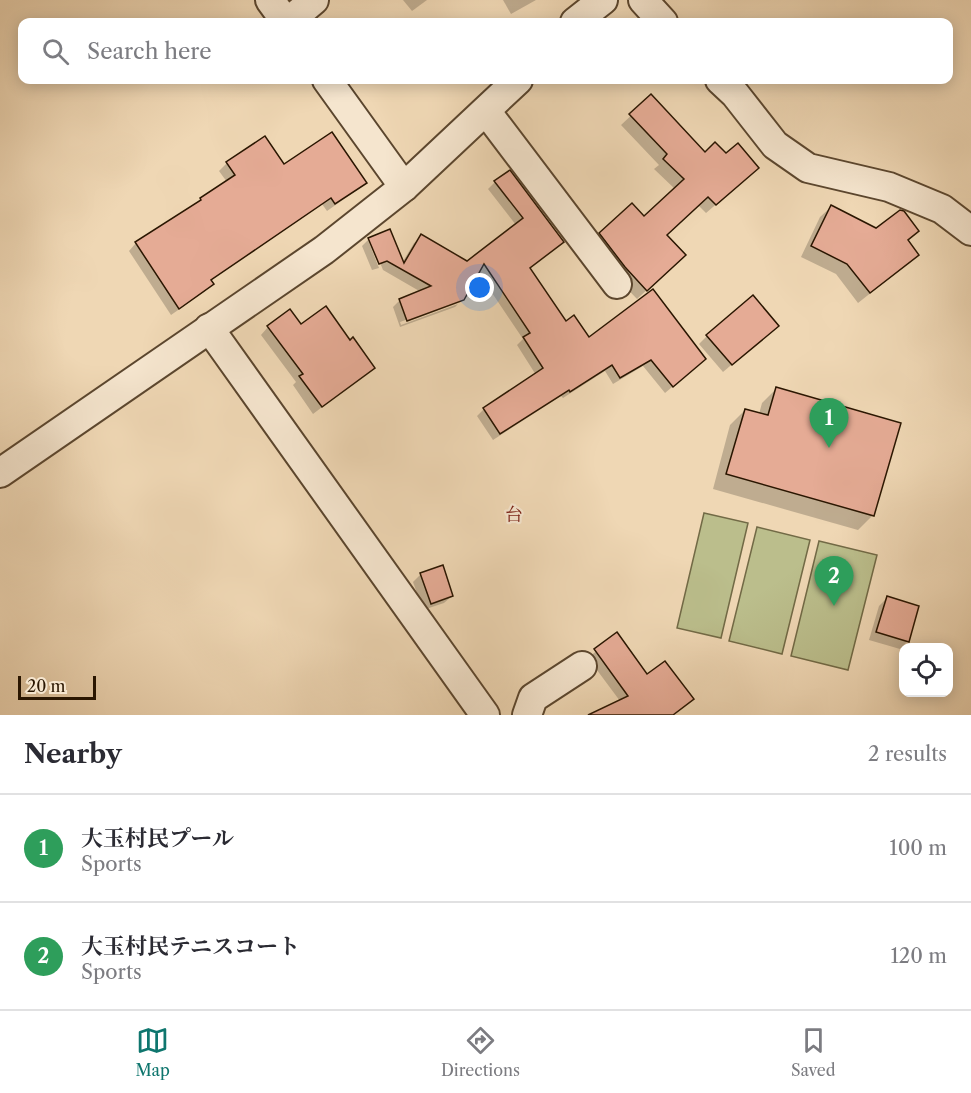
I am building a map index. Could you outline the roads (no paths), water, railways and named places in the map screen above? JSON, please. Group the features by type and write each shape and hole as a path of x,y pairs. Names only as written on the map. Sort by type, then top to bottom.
{"street":[{"path":"270,0 284,18"},
{"path":"292,18 314,0"},
{"path":"580,18 603,0"},
{"path":"643,0 659,18"},
{"path":"330,84 404,187"},
{"path":"0,473 324,250 404,187 514,84"},
{"path":"724,84 776,145 808,168 889,187 942,209 971,231"},
{"path":"486,111 617,284"},
{"path":"209,328 485,715"},
{"path":"527,715 533,698 582,666"}],"place":[{"name":"大玉村民プール","path":"829,448"},
{"name":"大玉村民テニスコート","path":"834,606"}],"district":[{"name":"台","path":"514,515"}]}
